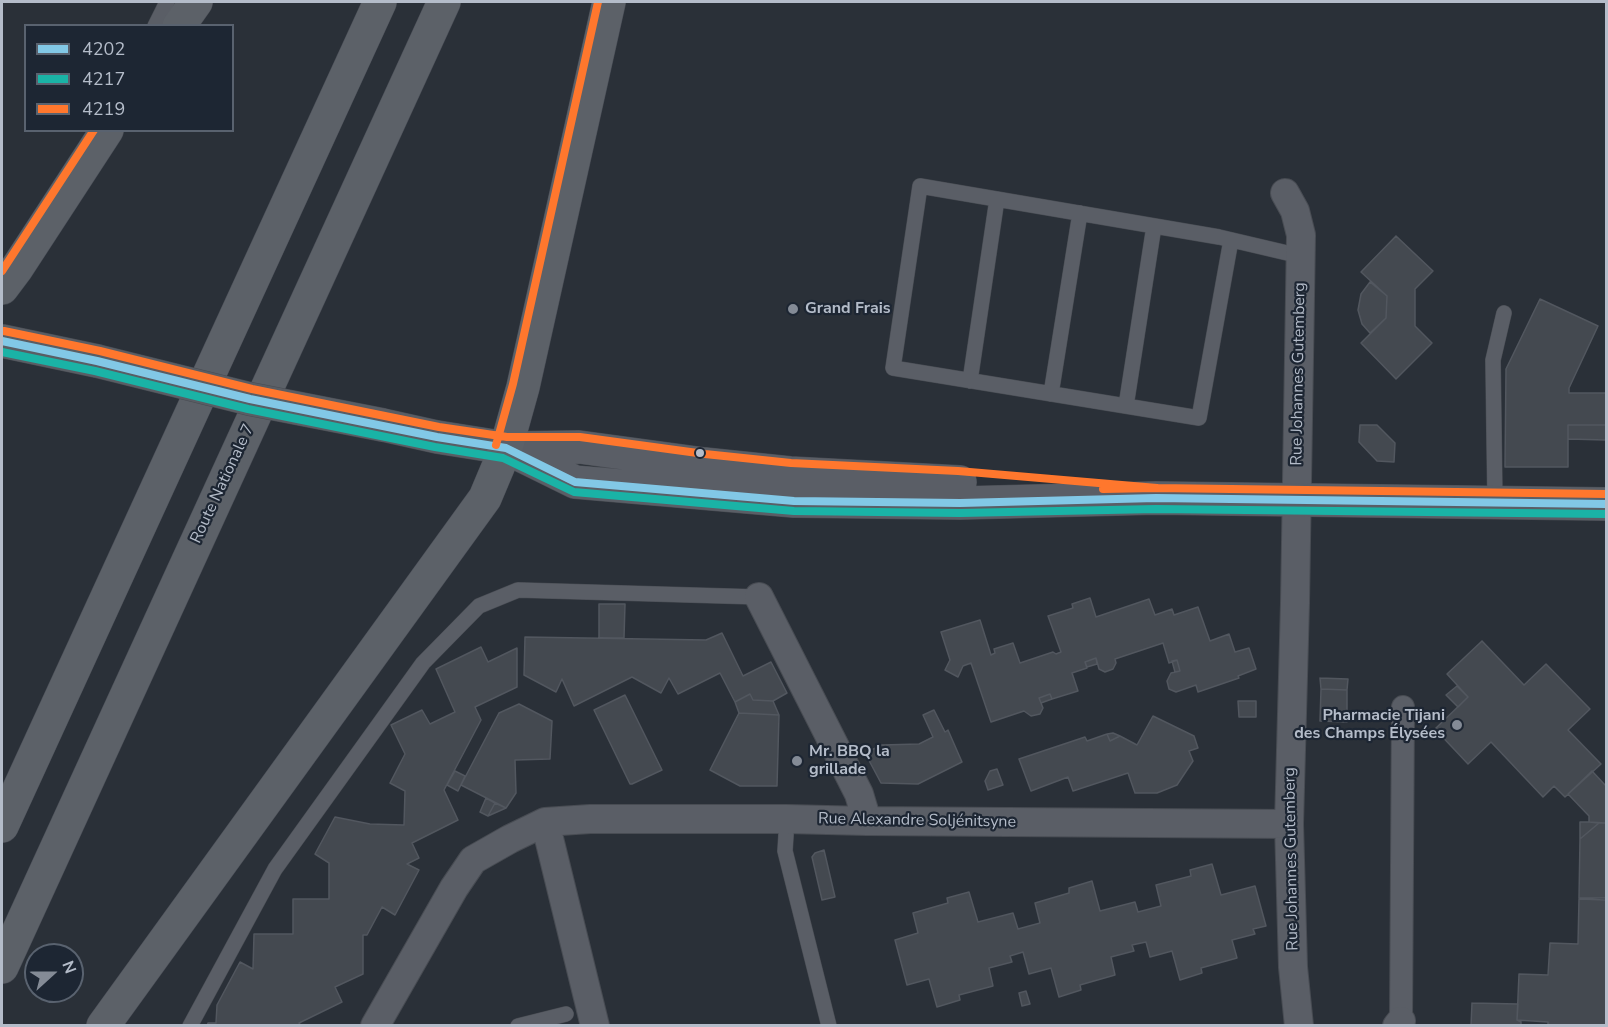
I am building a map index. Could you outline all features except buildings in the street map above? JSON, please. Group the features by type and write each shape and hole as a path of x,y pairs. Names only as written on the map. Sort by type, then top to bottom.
{"main road":[{"path":"180,24 196,2"},
{"path":"2,826 380,2"},
{"name":"Route Nationale 7","path":"2,967 444,2"},
{"path":"103,1026 485,498 506,448 523,387 609,2"},
{"path":"2,288 103,135"},
{"path":"2,341 97,361 250,399 437,437 506,448"}],"street":[{"name":"Rue Johannes Gutemberg","path":"1285,193 1295,211 1301,235 1289,824 1293,966 1299,1026"},
{"path":"506,448 575,482 794,501 960,503 1156,498 1606,504"},
{"path":"759,597 858,794 867,822"},
{"path":"1399,1023 1403,707"},
{"name":"Rue Alexandre Soljénitsyne","path":"375,1026 454,888 473,860 545,822 590,819 787,819 867,822 1289,824"},
{"path":"545,822 595,1026"}],"lane":[{"path":"156,24 167,2"},
{"path":"1231,240 1199,418 893,368 920,186 1231,240 1300,256"},
{"path":"970,381 997,199"},
{"path":"1051,394 1080,213"},
{"path":"1126,406 1154,226"},
{"path":"1495,503 1494,360 1504,312"},
{"path":"190,1026 275,869 423,663 479,606 519,590 759,597"},
{"path":"787,819 785,851 829,1026"},
{"path":"518,1026 566,1014"}],"transit line":[{"name":"4219","path":"496,445 513,384 598,2"},
{"name":"4219","path":"2,271 93,132"},
{"name":"4219","path":"4,331 100,351 252,389 439,427 507,437 580,437 791,463 958,471 1157,488"},
{"name":"4202","path":"2,341 97,361 250,399 437,437 506,448 575,482 794,501 960,503 1156,498 1606,504"},
{"name":"4217","path":"2,352 95,371 248,409 435,447 503,458 574,492 794,511 960,513 1156,509 1606,514"},
{"name":"4219","path":"1103,489 1606,494"}],"place":[{"name":"Grand Frais","path":"793,309"},
{"name":"Pharmacie Tijani des Champs Élysées","path":"1457,725"},
{"name":"Mr. BBQ la grillade","path":"797,761"}]}
